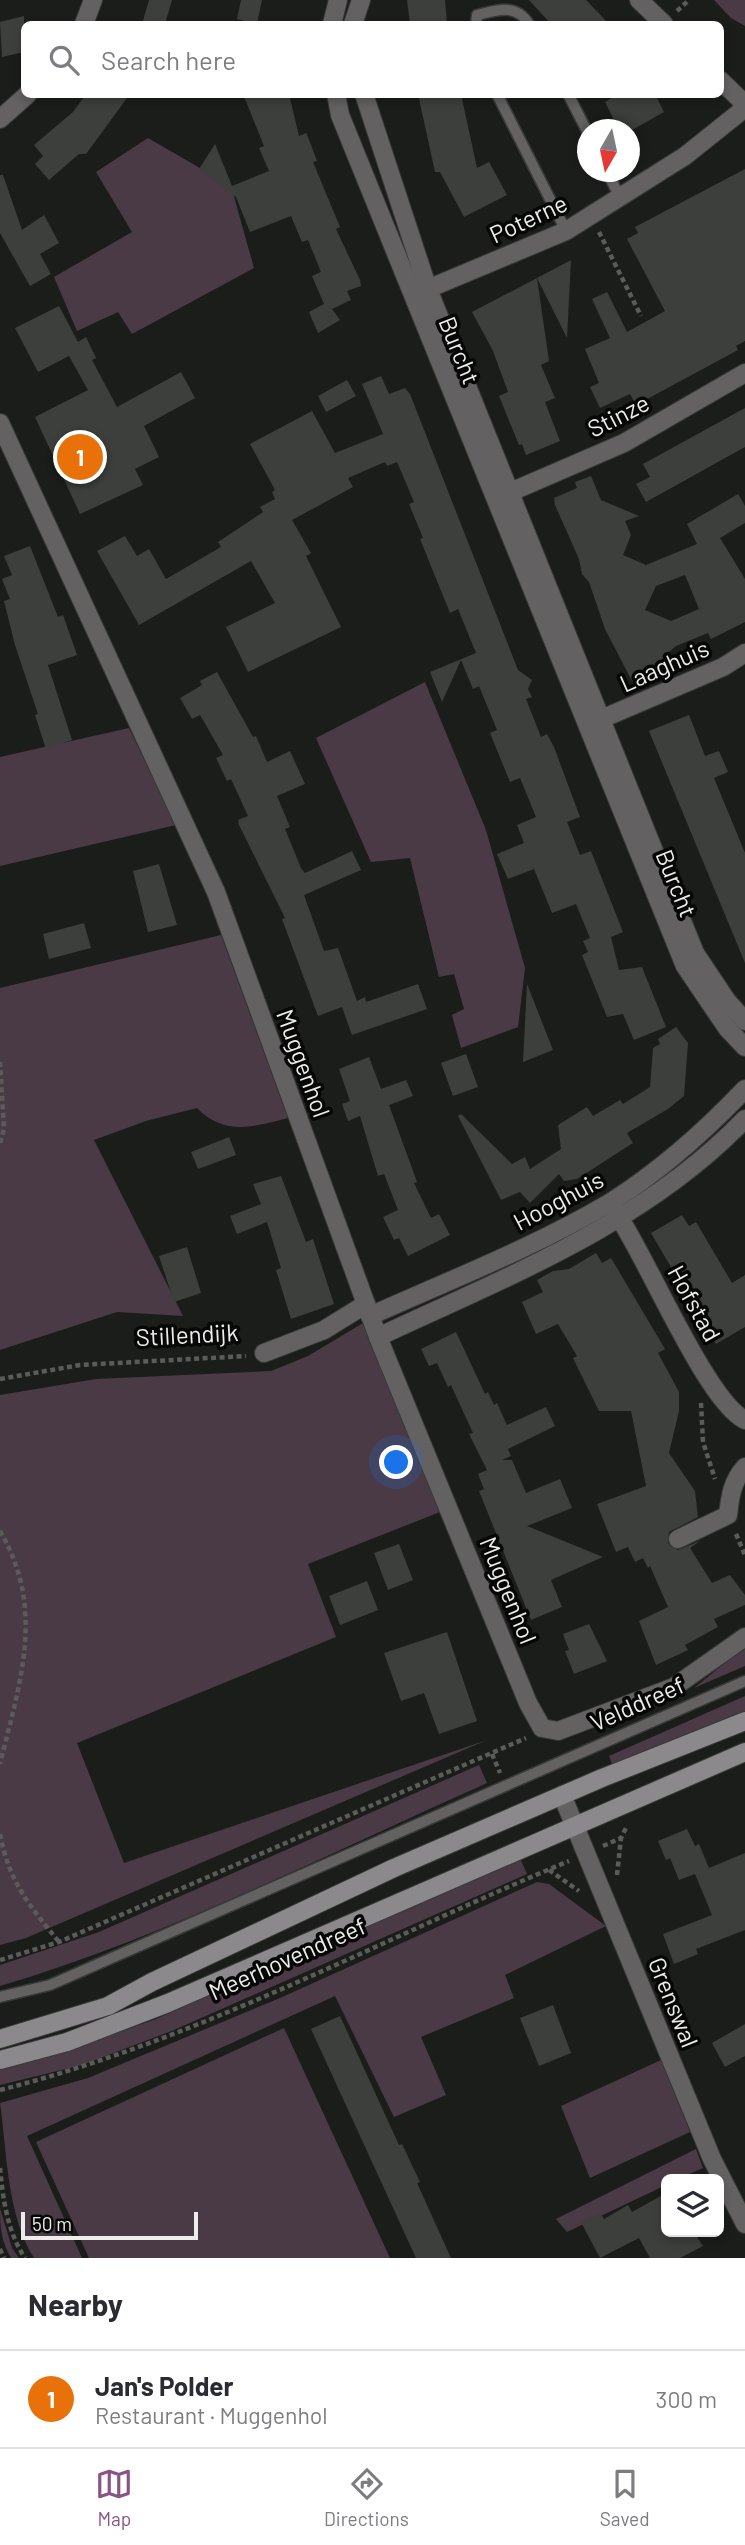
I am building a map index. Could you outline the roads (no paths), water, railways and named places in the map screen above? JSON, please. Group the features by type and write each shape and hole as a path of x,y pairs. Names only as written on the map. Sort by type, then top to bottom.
{"main road":[{"path":"562,1795 745,1721"},
{"path":"575,1827 745,1752"},
{"name":"Meerhovendreef","path":"0,2039 107,2006 152,1982 394,1868 562,1795"},
{"name":"Meerhovendreef","path":"0,2060 67,2042 167,2003 575,1827"}],"street":[{"path":"85,21 93,0"},
{"path":"333,21 338,0"},
{"path":"354,21 360,0"},
{"path":"639,0 661,21"},
{"path":"724,84 745,106"},
{"path":"0,119 24,98"},
{"name":"Burcht","path":"336,98 340,115 420,293 593,722 685,966 727,1028 745,1047"},
{"name":"Burcht","path":"365,98 420,293"},
{"name":"Poterne","path":"420,293 566,231 685,156 745,106"},
{"name":"Stinze","path":"501,496 624,443 745,373"},
{"name":"Muggenhol","path":"0,423 216,892 378,1337 528,1703 542,1728 558,1731 674,1687 745,1637"},
{"name":"Laaghuis","path":"593,722 723,667 745,653"},
{"name":"Burcht","path":"593,722 695,953 727,1001 745,1021"},
{"name":"Hooghuis","path":"368,1310 497,1259 609,1203 693,1140 745,1089"},
{"name":"Hooghuis","path":"378,1337 566,1249 620,1219 669,1186 745,1119"},
{"name":"Hofstad","path":"609,1203 699,1363 736,1416 745,1420"},
{"name":"Stillendijk","path":"264,1353 368,1310"},
{"path":"678,1539 728,1516 731,1492 738,1475 745,1467"},
{"name":"Grenswal","path":"562,1795 712,2159 745,2224"}],"lane":[{"path":"476,21 477,15 505,7 524,16 526,21"},
{"path":"499,98 566,231"},
{"path":"570,98 580,119"},
{"path":"612,182 620,197"},
{"name":"Velddreef","path":"0,1997 63,1980 745,1681"}],"place":[{"name":"Jan's Polder","path":"80,457"}]}
